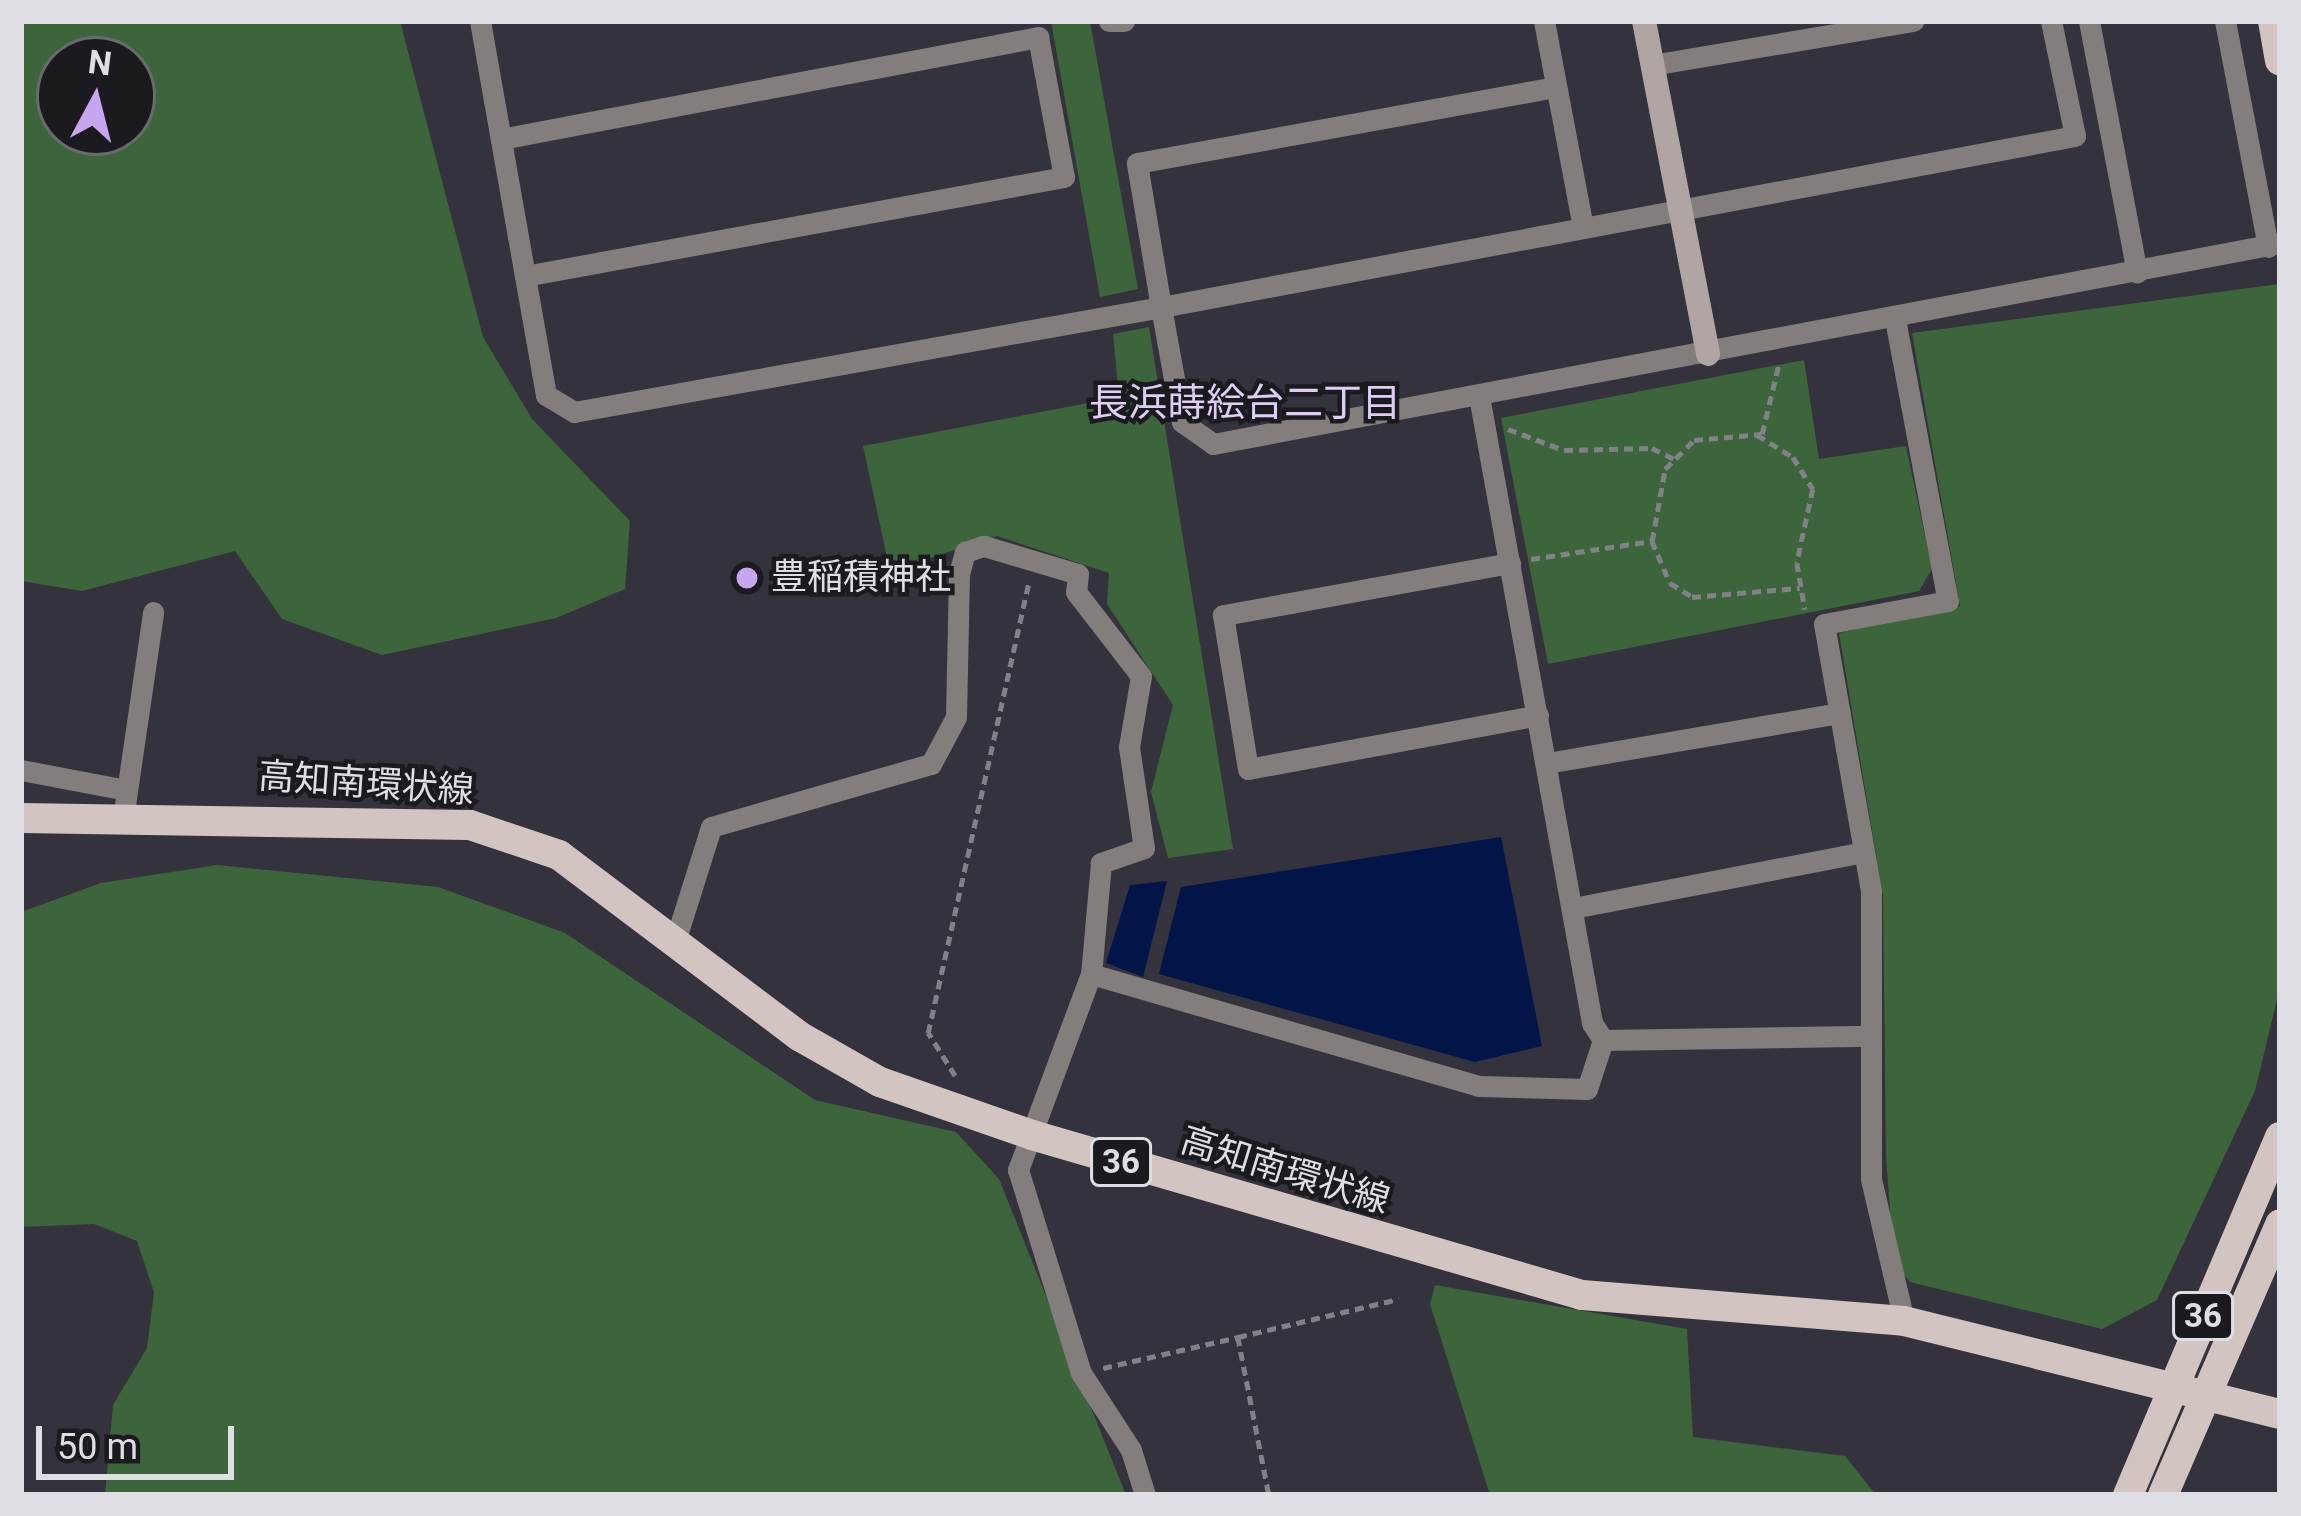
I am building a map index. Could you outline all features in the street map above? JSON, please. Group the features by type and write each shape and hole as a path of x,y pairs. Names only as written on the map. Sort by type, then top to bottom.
{"main road":[{"path":"2273,21 2280,60"},
{"name":"高知南環状線","path":"21,818 125,801 470,825 559,855 677,935 799,1036 880,1082 1032,1135 1582,1295 1904,1321 2170,1393 2280,1414"},
{"name":"36","path":"2128,1495 2280,1137"},
{"name":"36","path":"2168,1490 2280,1224"}],"street":[{"path":"480,21 546,395 574,412 2075,136 2051,21"},
{"path":"1109,21 1124,21"},
{"path":"1544,21 1583,227"},
{"path":"1644,21 1708,354"},
{"path":"1652,65 1913,21"},
{"path":"2089,21 2137,272"},
{"path":"1555,87 1137,163 1161,307 1193,440 1479,396 2274,245 2225,21"},
{"path":"501,139 1038,37 1064,177 525,276"},
{"path":"1895,319 1948,601 1825,624 1863,852 1879,1244 1904,1321"},
{"path":"1091,974 1478,1086 1587,1089 1604,1040 1573,908 1479,396"},
{"path":"677,935 711,827 931,764 956,717 965,552 1034,561 1078,574 1076,592 1141,676 1129,746 1144,848 1101,862 1091,974 1018,1170 1081,1373 1131,1450 1144,1495"},
{"path":"1510,563 1223,614 1248,769 1538,715"},
{"path":"21,770 125,801 153,612"},
{"path":"1547,763 1840,713"},
{"path":"1573,908 1863,852"},
{"path":"1604,1040 1870,1036"}],"path":[{"path":"1757,435 1783,340"},
{"path":"1485,426 1564,450 1652,448 1675,459"},
{"path":"1800,588 1692,597 1670,583 1652,541 1675,459 1694,440 1757,435 1793,457 1813,489 1800,588 1810,617 1825,624"},
{"path":"1510,563 1652,541"},
{"path":"960,1084 928,1033 1034,561"},
{"path":"1081,1373 1399,1299"},
{"path":"1238,1337 1269,1495"}],"green space":[{"path":"21,21 400,21 483,337 532,419 630,521 625,589 556,618 382,655 282,619 235,551 82,591 21,581"},
{"path":"1051,21 1090,21 1138,289 1100,297"},
{"path":"2279,284 2280,987 2255,1091 2157,1300 2102,1329 1910,1282 1894,1263 1886,1156 1883,896 1839,633 1960,606 1912,333"},
{"path":"1149,327 1233,849 1168,858 1151,792 1173,705 1107,604 1109,573 997,536 890,571 863,446 1119,397 1113,334"},
{"path":"1804,360 1819,459 1906,446 1932,569 1919,591 1548,664 1501,418"},
{"path":"217,865 438,887 565,933 815,1100 956,1132 999,1179 1126,1495 105,1495 113,1405 147,1348 154,1292 137,1241 94,1224 21,1227 21,912 101,883"},
{"path":"1435,1285 1687,1329 1693,1437 1845,1456 1876,1495 1490,1495 1430,1304"}],"shaded area":[{"path":"1501,837 1542,1046 1475,1062 1159,974 1181,887"},
{"path":"1167,881 1143,977 1106,963 1130,885"}],"place":[{"name":"豊稲積神社","path":"747,578"}],"district":[{"name":"長浜蒔絵台二丁目","path":"1245,403"}]}
